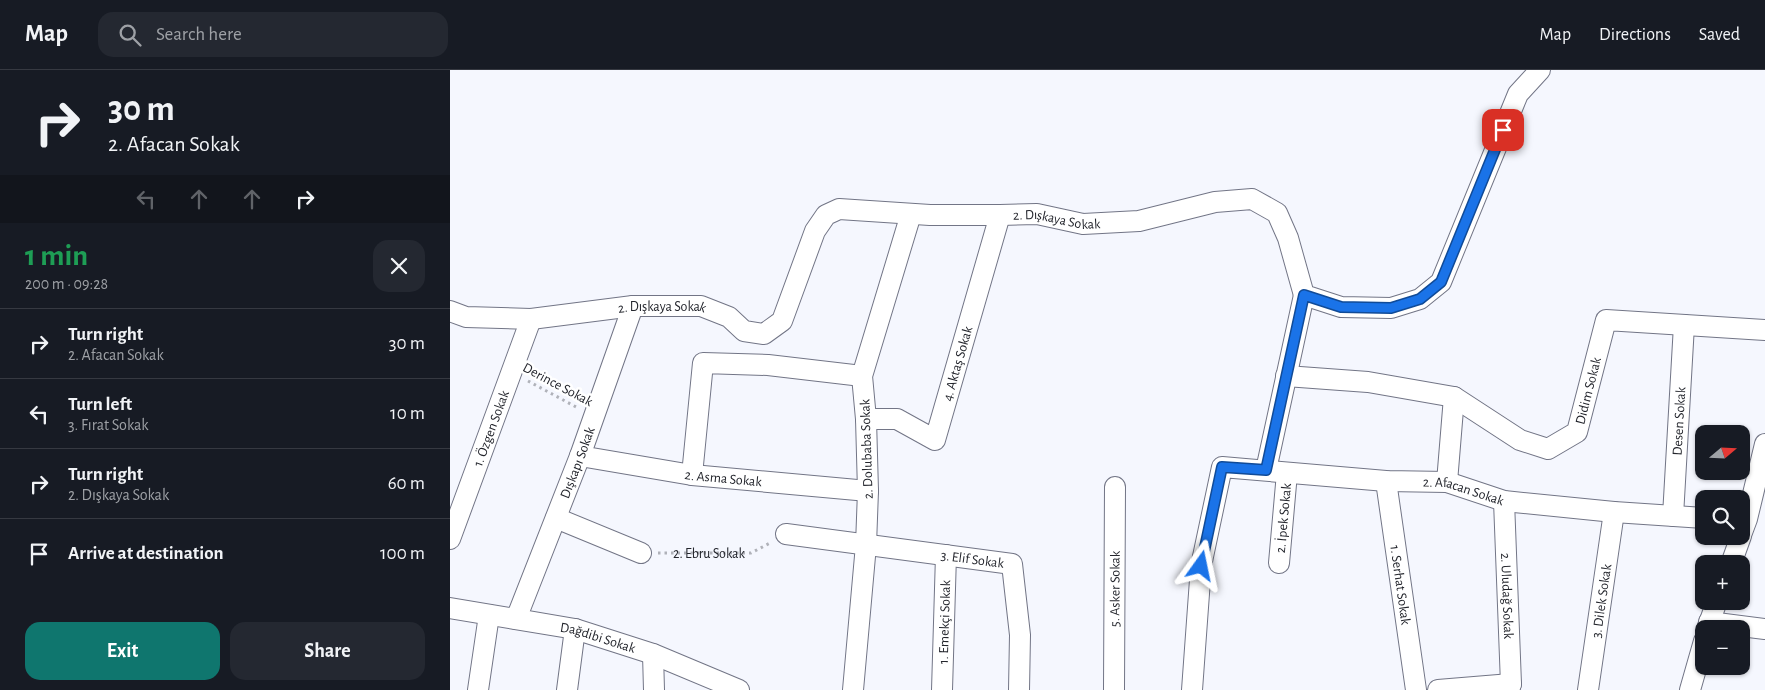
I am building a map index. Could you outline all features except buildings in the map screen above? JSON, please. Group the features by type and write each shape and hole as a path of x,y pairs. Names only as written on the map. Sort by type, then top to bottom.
{"street":[{"path":"1266,470 1304,295 1341,307 1391,308 1420,299 1441,282 1518,94 1540,70"},
{"name":"2. Dışkaya Sokak","path":"450,311 466,317 531,319 633,306 701,306 729,317 744,331 764,334 782,321 815,231 826,216 839,209 910,214 1000,216 1037,214 1082,224 1139,220 1215,202 1252,199 1277,213 1288,238 1304,295"},
{"name":"2. Dolubaba Sokak","path":"853,690 866,545 868,491 866,418 862,376 910,214"},
{"name":"4. Aktaş Sokak","path":"866,418 897,419 935,440 1000,216"},
{"name":"Dışkapı Sokak","path":"516,618 580,456 633,306"},
{"name":"1. Özgen Sokak","path":"450,539 531,319"},
{"name":"Didim Sokak","path":"1286,376 1368,382 1454,398 1520,440 1548,449 1577,432 1606,320 1765,330"},
{"name":"Desen Sokak","path":"1673,516 1684,325"},
{"path":"764,334 768,365"},
{"path":"692,475 703,363 768,365 862,376"},
{"path":"1448,482 1454,398"},
{"path":"1750,512 1765,444"},
{"name":"2. Asma Sokak","path":"580,456 692,475 868,491"},
{"name":"2. Afacan Sokak","path":"1192,690 1201,566 1222,467 1386,480 1448,482 1504,501 1614,512 1695,517"},
{"name":"2. İpek Sokak","path":"1279,562 1286,473"},
{"name":"1. Serhat Sokak","path":"1386,480 1416,690"},
{"name":"5. Asker Sokak","path":"1114,690 1115,487"},
{"name":"2. Uludağ Sokak","path":"1504,501 1510,687"},
{"name":"3. Dilek Sokak","path":"1588,690 1614,512"},
{"path":"556,518 641,553"},
{"path":"786,534 866,545"},
{"name":"3. Elif Sokak","path":"866,545 1012,564 1020,636 1019,690"},
{"name":"1. Emekçi Sokak","path":"942,690 946,555"},
{"name":"Dağdibi Sokak","path":"450,608 576,629 653,654 732,689"},
{"path":"478,690 489,615"},
{"path":"1750,627 1765,628"},
{"path":"567,690 576,629"},
{"path":"653,654 654,690"},
{"path":"1690,690 1695,672"},
{"path":"1438,690 1510,687"}],"path":[{"name":"Derince Sokak","path":"512,372 594,416"},
{"name":"2. Ebru Sokak","path":"641,553 751,552 786,534"}],"route":[{"path":"1201,566 1222,467 1266,470 1304,295 1341,307 1391,308 1420,299 1441,282 1503,130"}]}
